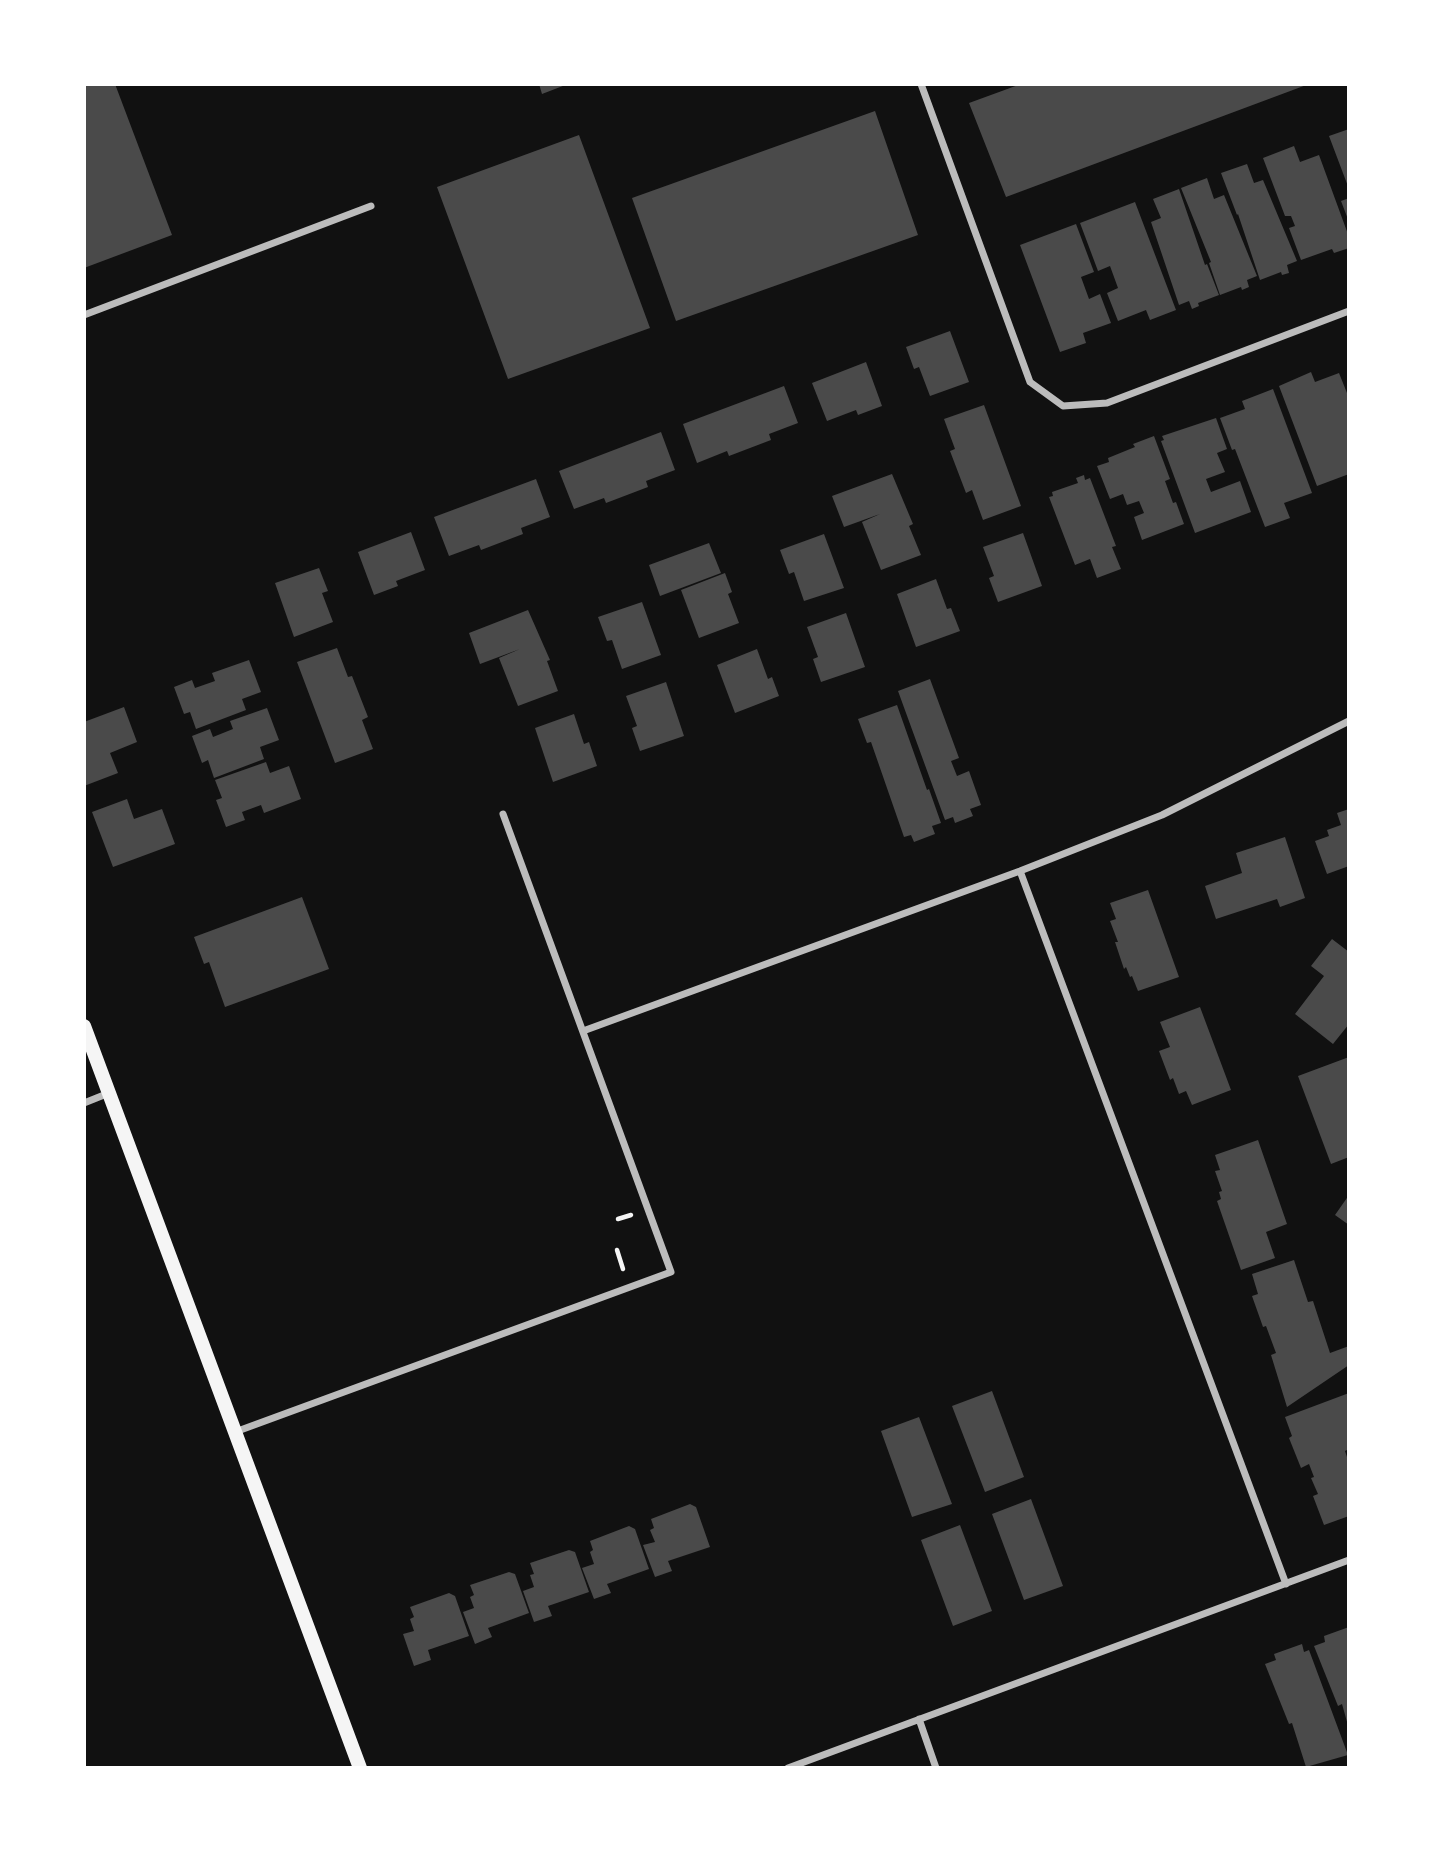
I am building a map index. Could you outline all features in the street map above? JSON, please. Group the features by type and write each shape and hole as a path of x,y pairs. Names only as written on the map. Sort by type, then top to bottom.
{"main road":[{"path":"84,1026 360,1768"}],"street":[{"path":"921,84 1030,382 1063,406 1107,402 1349,311"},
{"path":"84,315 371,206"},
{"path":"583,1031 1020,871 1162,815 1349,721"},
{"path":"234,1432 671,1272 503,814"},
{"path":"1020,871 1286,1584"},
{"path":"84,1103 109,1093"},
{"path":"788,1768 1349,1560"},
{"path":"919,1719 936,1768"}],"building":[{"path":"84,84 115,84 172,235 84,268"},
{"path":"539,84 568,84 542,94"},
{"path":"1021,84 1309,84 1006,197 969,103"},
{"path":"875,111 918,235 676,321 632,198"},
{"path":"1349,129 1349,189 1329,136"},
{"path":"579,135 650,328 508,379 437,187"},
{"path":"1294,146 1300,162 1319,155 1349,237 1349,248 1334,253 1332,249 1301,260 1289,228 1295,226 1291,216 1285,216 1263,158"},
{"path":"1247,164 1254,183 1263,180 1297,261 1287,265 1289,273 1282,275 1281,272 1260,280 1221,173"},
{"path":"1207,178 1214,199 1224,195 1257,276 1247,280 1249,287 1242,290 1241,287 1220,295 1209,263 1211,262 1181,188"},
{"path":"1179,189 1205,265 1207,264 1219,295 1198,303 1199,306 1192,309 1189,301 1179,305 1151,222 1161,218 1153,199"},
{"path":"1349,198 1349,222 1341,201"},
{"path":"1135,202 1176,310 1150,320 1146,310 1118,321 1107,293 1118,288 1110,266 1098,271 1080,223"},
{"path":"1076,224 1094,272 1081,277 1089,299 1100,294 1111,323 1083,333 1086,343 1060,352 1020,245"},
{"path":"950,331 969,382 930,396 919,367 914,369 906,347"},
{"path":"866,362 882,406 858,415 856,410 827,421 812,383"},
{"path":"1311,372 1315,382 1339,373 1349,398 1349,474 1317,486 1279,386"},
{"path":"784,386 798,423 769,434 771,440 729,456 727,451 697,463 683,424"},
{"path":"1273,389 1312,493 1284,503 1290,518 1265,527 1220,418 1245,409 1242,401"},
{"path":"984,405 1021,506 983,520 972,490 966,493 950,451 955,449 944,419"},
{"path":"1216,418 1227,449 1217,453 1225,472 1206,479 1211,492 1240,481 1251,512 1195,533 1161,441 1164,440 1162,436"},
{"path":"661,432 675,470 646,481 648,487 606,503 604,498 574,509 559,471"},
{"path":"1154,436 1170,479 1165,481 1184,524 1142,540 1134,517 1144,513 1139,501 1127,505 1123,494 1110,499 1097,466 1109,462 1108,458 1135,447 1133,444"},
{"path":"892,474 913,524 909,526 921,555 881,570 862,522 880,514 844,527 832,496"},
{"path":"1084,475 1085,480 1090,478 1116,546 1112,547 1121,569 1097,578 1090,559 1075,565 1049,497 1053,496 1052,492 1078,483 1076,478"},
{"path":"536,479 550,517 521,528 523,534 481,550 479,545 449,556 434,517"},
{"path":"411,532 425,570 396,581 398,586 374,595 358,552"},
{"path":"1023,533 1042,586 998,602 989,578 994,576 983,547"},
{"path":"824,534 844,588 804,601 794,572 789,574 780,550"},
{"path":"709,543 721,573 660,596 649,565"},
{"path":"319,568 328,591 322,593 333,622 294,637 275,583"},
{"path":"725,573 732,592 728,594 739,623 699,638 681,590"},
{"path":"936,579 947,609 951,608 960,631 916,647 897,594"},
{"path":"642,602 661,655 622,669 612,640 607,641 598,617"},
{"path":"528,610 550,660 547,661 558,691 518,706 499,658 520,649 480,664 469,633"},
{"path":"846,613 865,667 821,682 813,659 818,657 807,627"},
{"path":"337,648 348,677 352,676 368,717 362,720 373,749 335,763 297,662"},
{"path":"757,649 768,679 772,677 779,696 735,713 717,665"},
{"path":"249,660 261,692 242,699 246,710 196,729 190,712 184,714 174,687 192,680 195,688 215,681 212,673"},
{"path":"930,679 959,758 951,761 957,776 969,771 981,805 970,809 973,816 955,823 953,817 945,820 898,691"},
{"path":"666,682 684,736 640,751 632,728 637,726 626,696"},
{"path":"897,705 941,823 932,826 935,834 914,842 911,835 904,837 871,742 867,743 858,719"},
{"path":"124,707 137,742 110,753 118,773 84,786 84,722"},
{"path":"267,708 279,740 260,747 264,759 214,778 208,760 202,763 192,736 210,729 213,737 233,729 230,721"},
{"path":"574,714 584,744 589,742 597,766 553,782 535,728"},
{"path":"266,762 270,773 289,766 301,799 264,813 261,805 242,812 245,820 226,827 216,800 222,798 215,780"},
{"path":"127,799 134,819 162,809 175,844 113,867 92,812"},
{"path":"1349,809 1349,866 1327,874 1315,841 1329,836 1327,830 1341,825 1337,813"},
{"path":"1285,837 1305,898 1280,907 1277,899 1216,919 1205,886 1242,873 1236,853"},
{"path":"1148,890 1179,977 1138,991 1132,976 1130,977 1126,967 1124,969 1115,942 1118,942 1110,921 1116,919 1110,903"},
{"path":"302,897 329,969 225,1007 209,962 204,964 194,937"},
{"path":"1332,939 1349,952 1349,1024 1333,1044 1295,1014 1324,976 1311,966"},
{"path":"1200,1007 1231,1090 1192,1105 1186,1091 1179,1094 1173,1078 1170,1080 1159,1051 1170,1047 1160,1022"},
{"path":"1349,1057 1349,1157 1331,1164 1298,1076"},
{"path":"1258,1140 1287,1224 1266,1232 1275,1258 1241,1270 1217,1201 1221,1199 1219,1192 1222,1191 1215,1171 1220,1170 1215,1155"},
{"path":"1349,1195 1349,1225 1335,1215"},
{"path":"1294,1260 1308,1302 1313,1301 1330,1353 1349,1346 1349,1365 1287,1407 1271,1355 1276,1353 1252,1296 1258,1294 1252,1274"},
{"path":"992,1391 1024,1477 985,1492 952,1406"},
{"path":"1349,1393 1349,1449 1345,1451 1349,1463 1349,1516 1324,1525 1313,1496 1318,1494 1311,1478 1314,1477 1309,1464 1301,1468 1289,1438 1292,1436 1285,1417"},
{"path":"919,1417 952,1504 912,1517 881,1431"},
{"path":"1031,1499 1063,1586 1024,1600 992,1514"},
{"path":"690,1504 696,1507 710,1547 668,1561 672,1571 655,1577 643,1545 655,1542 650,1530 654,1528 651,1519"},
{"path":"960,1525 992,1611 953,1626 921,1540"},
{"path":"629,1526 635,1529 649,1569 607,1584 611,1593 594,1599 582,1568 594,1564 590,1541"},
{"path":"569,1550 575,1552 589,1592 548,1606 552,1616 534,1622 523,1591 534,1587 530,1575 534,1574 530,1563"},
{"path":"509,1572 515,1574 529,1613 488,1628 492,1637 475,1644 463,1612 474,1608 470,1597 474,1595 470,1585"},
{"path":"449,1593 455,1596 469,1636 428,1650 431,1660 414,1666 403,1634 414,1631 410,1619 414,1617 410,1607"},
{"path":"1349,1627 1349,1729 1342,1704 1338,1706 1314,1646 1325,1642 1324,1636"},
{"path":"1302,1644 1304,1652 1309,1650 1348,1755 1306,1767 1292,1723 1289,1724 1265,1664 1276,1660 1274,1654"}]}
